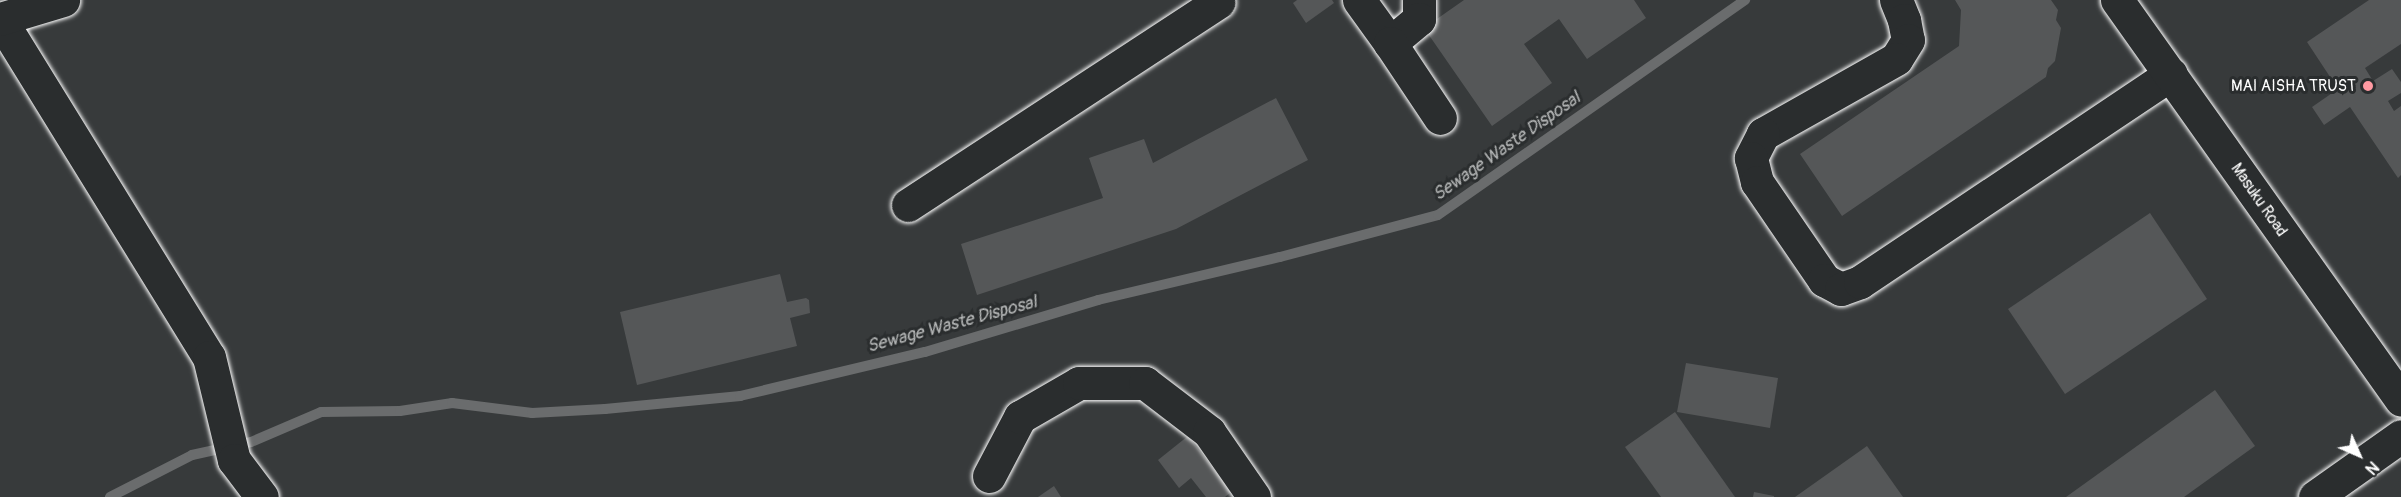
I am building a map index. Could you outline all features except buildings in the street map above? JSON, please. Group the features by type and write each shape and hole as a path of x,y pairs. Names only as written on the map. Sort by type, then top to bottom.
{"street":[{"path":"63,0 0,19 209,357 234,460 262,497"},
{"path":"1359,0 1440,118"},
{"path":"1389,43 1419,19 1419,0"},
{"path":"1896,0 1908,40 1896,59 1763,134 1751,158 1757,182 1824,280 1841,289 1860,282 2171,74"},
{"name":"Masuku Road","path":"2117,0 2401,399"},
{"path":"908,205 1219,1"},
{"path":"989,476 1020,417 1079,383 1145,383 1209,432 1254,497"},
{"path":"2315,497 2401,436"}],"shaded area":[{"path":"0,0 2401,0 2401,497 0,497"}],"waterway":[{"name":"Sewage Waste Disposal","path":"110,497 192,455 251,442 321,412 400,411 452,403 532,413 605,409 740,396 925,352 1098,300 1280,257 1438,215 1745,0"}],"place":[{"name":"MAI AISHA TRUST","path":"2368,86"}]}
